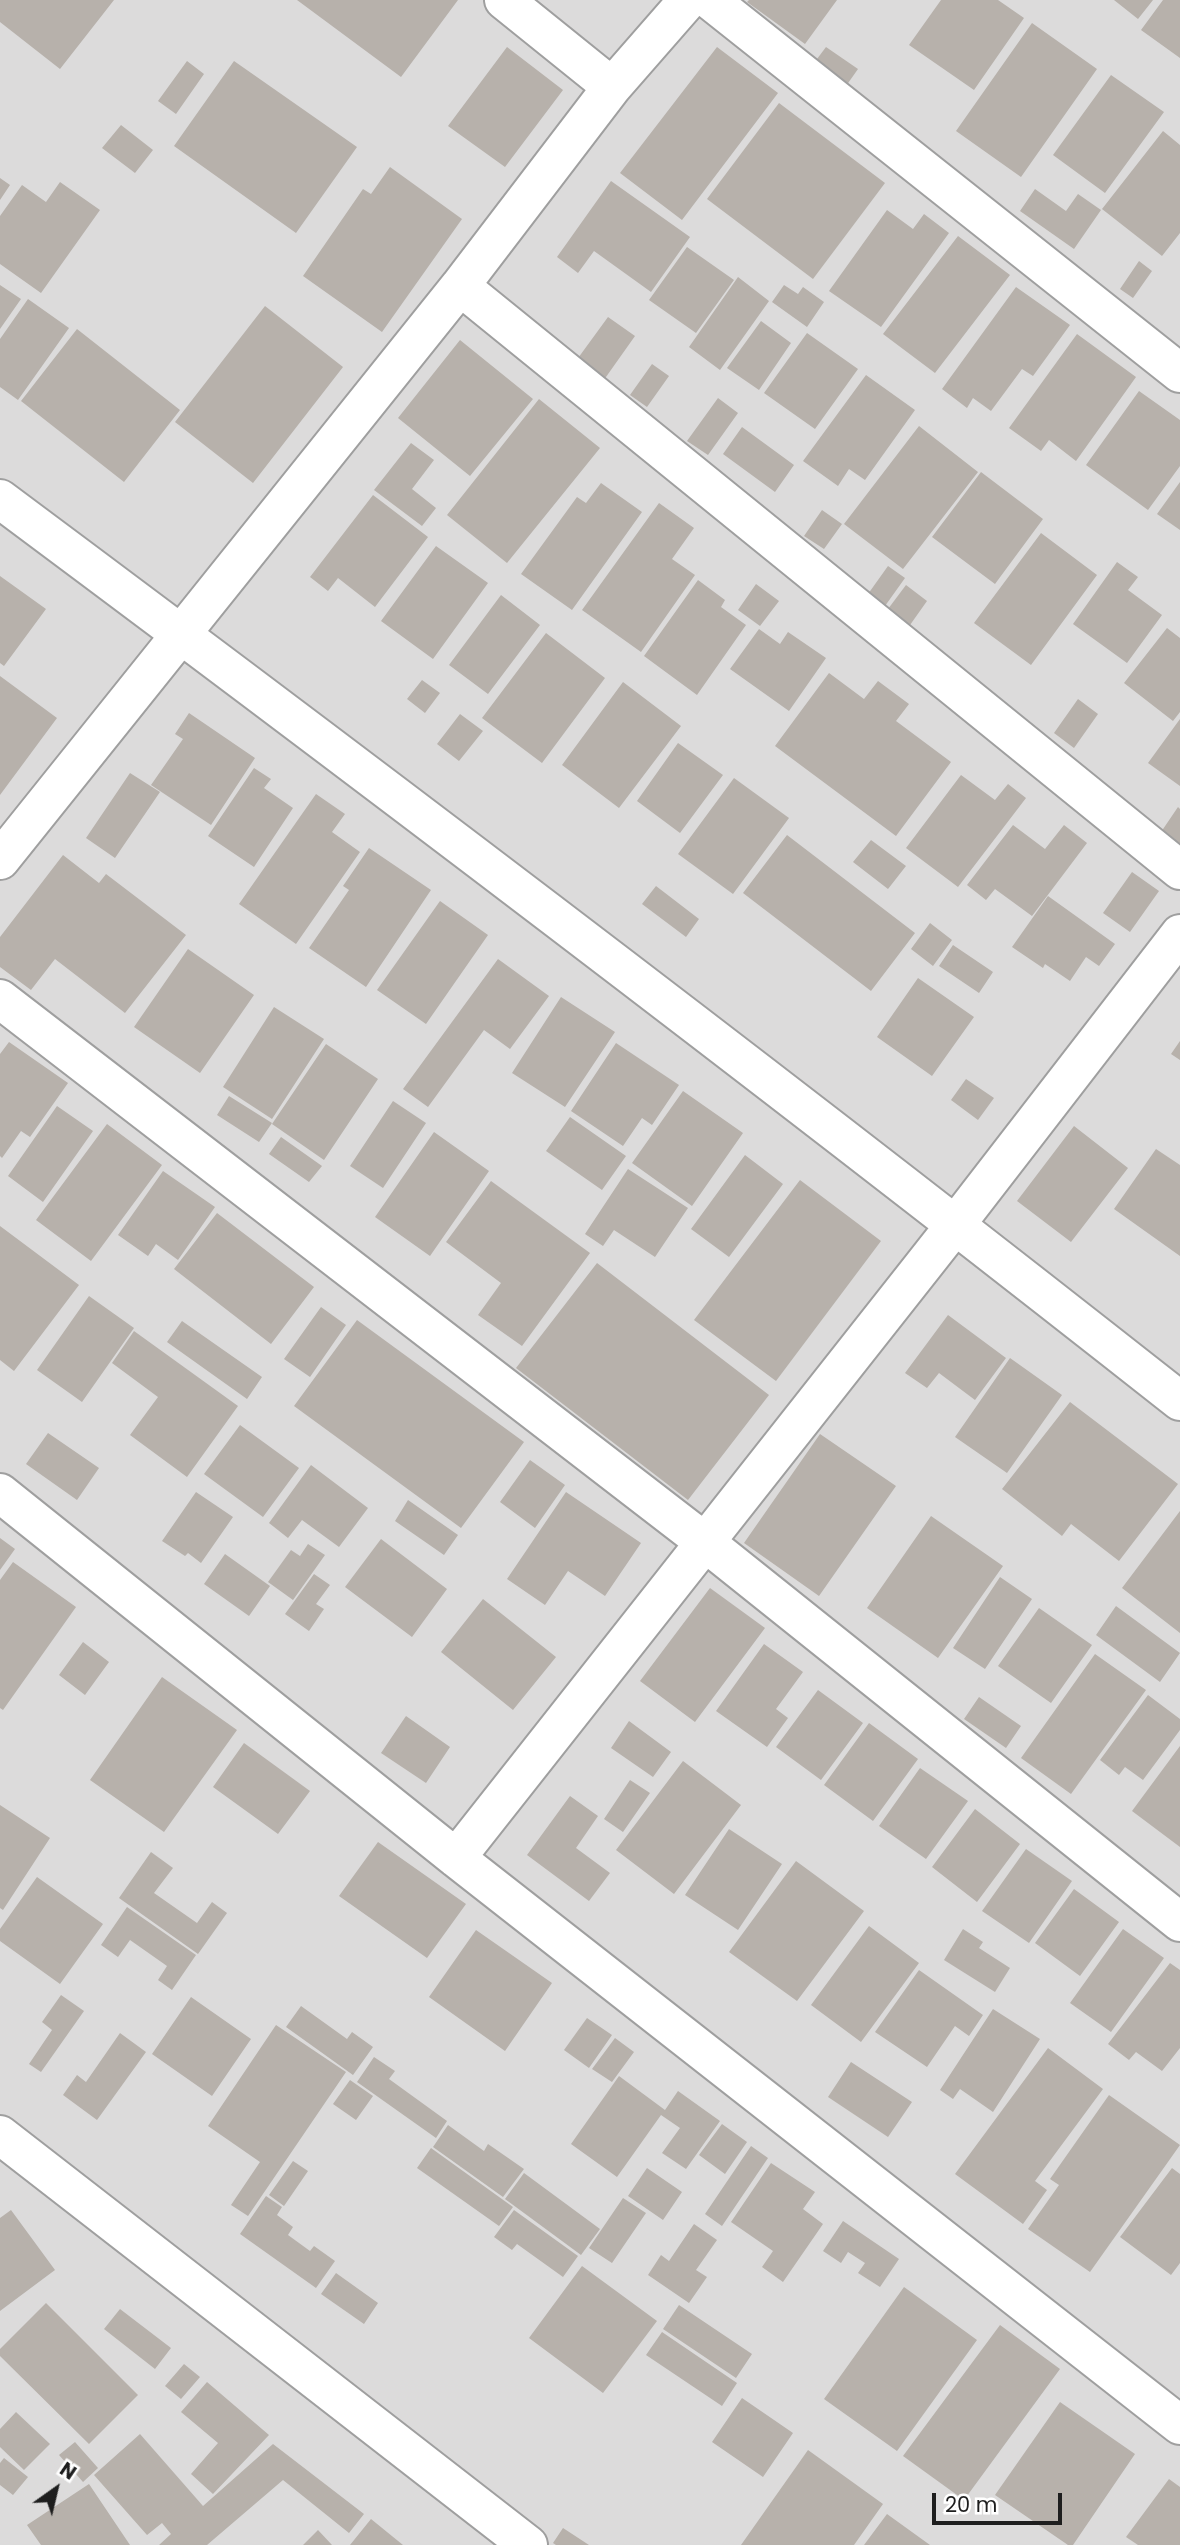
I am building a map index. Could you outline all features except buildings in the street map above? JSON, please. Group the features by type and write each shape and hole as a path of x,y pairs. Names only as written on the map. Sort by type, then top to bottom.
{"street":[{"path":"504,0 612,87"},
{"path":"0,860 460,285 612,87 688,0"},
{"path":"710,0 1180,373"},
{"path":"460,285 1180,870"},
{"path":"0,499 956,1224 1180,1401"},
{"path":"456,1858 956,1224 1180,934"},
{"path":"0,999 706,1543 1180,1922"},
{"path":"0,1493 456,1858 1180,2425"},
{"path":"0,2135 528,2545"}],"shaded area":[{"path":"0,0 1180,0 1180,2545 0,2545"}]}
